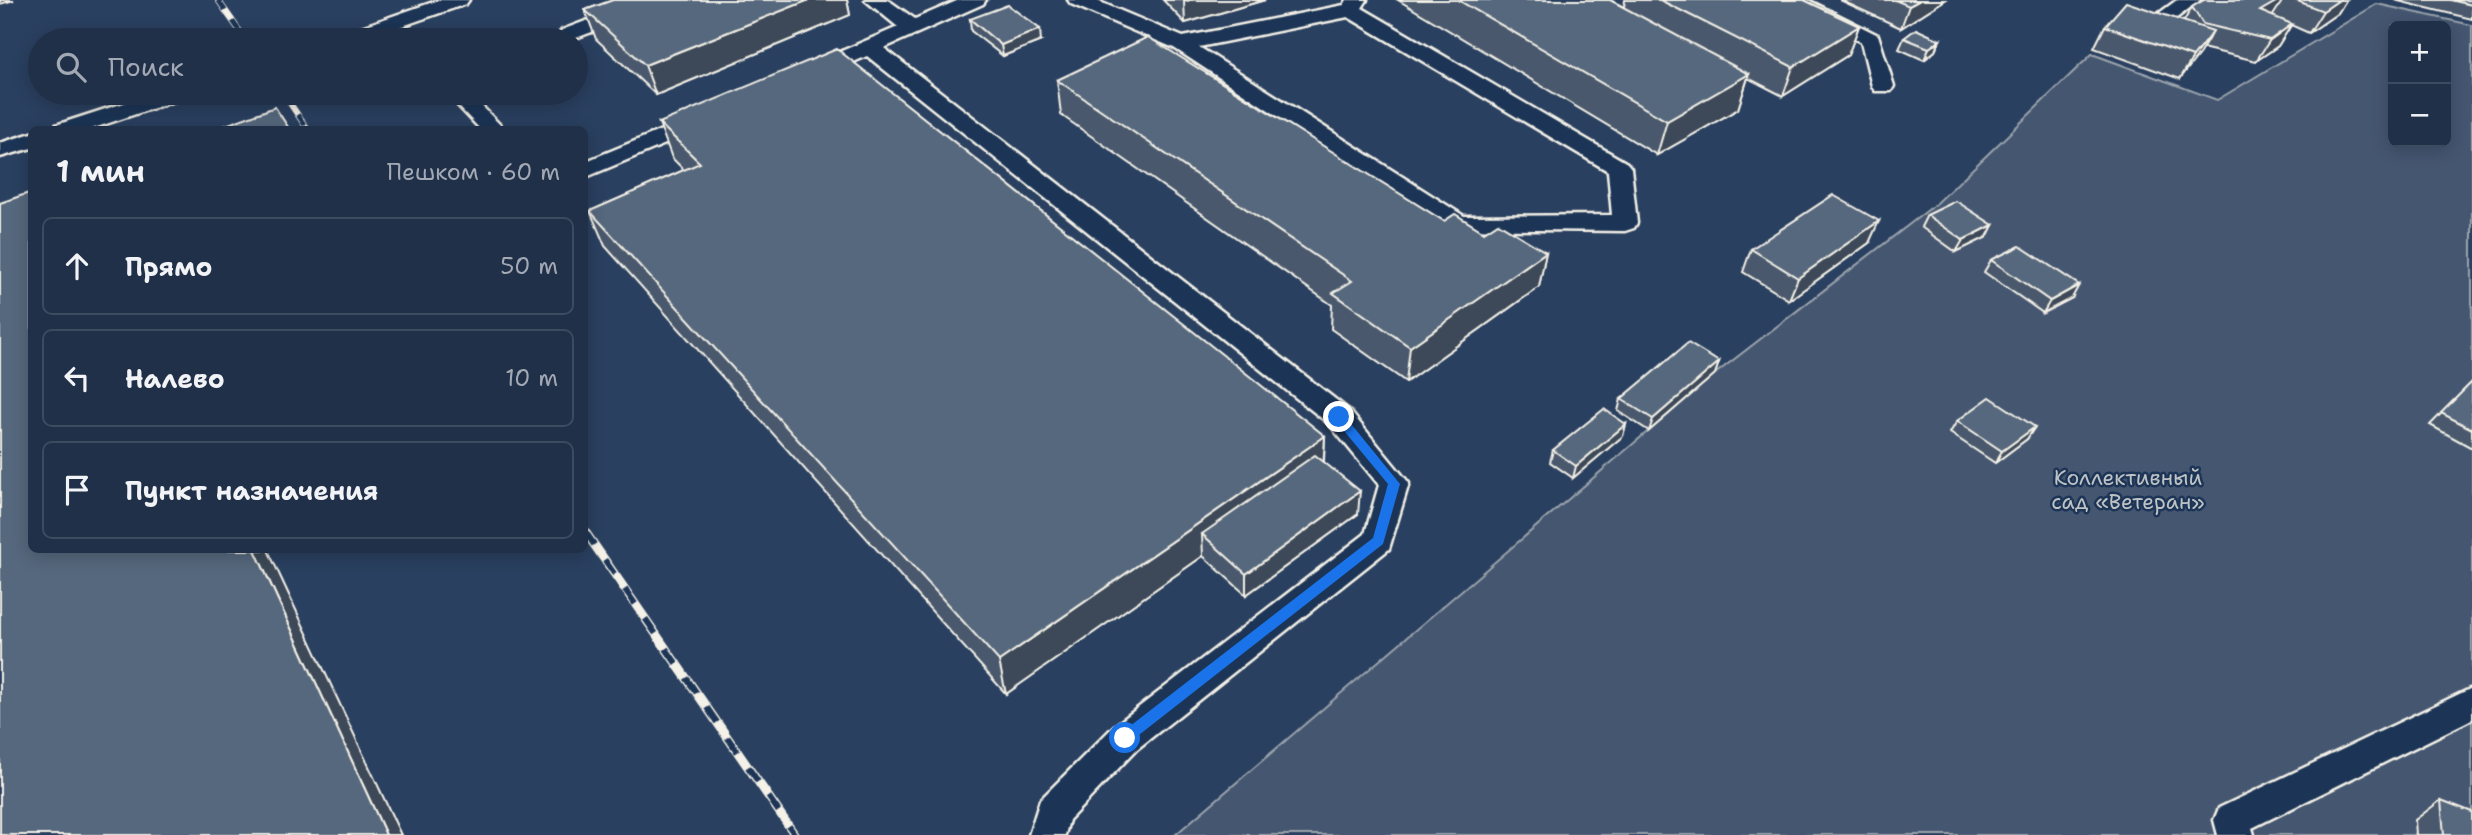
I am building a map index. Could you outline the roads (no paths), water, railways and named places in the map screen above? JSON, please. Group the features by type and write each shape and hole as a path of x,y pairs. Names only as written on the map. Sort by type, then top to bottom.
{"lane":[{"path":"406,28 459,0"},
{"path":"585,28 659,0"},
{"path":"876,0 913,28"},
{"path":"794,80 976,0"},
{"path":"1078,0 1181,44 1459,224 1625,223 1619,168 1354,5 1181,44"},
{"path":"1792,0 1871,39 1883,86"},
{"path":"2154,26 2190,0"},
{"path":"869,47 1339,417 1394,484 1378,541 1125,738 1053,813 1047,835"},
{"path":"76,126 140,105"},
{"path":"469,105 491,126"},
{"path":"588,170 720,112"},
{"path":"0,150 28,141"},
{"path":"2236,835 2232,820 2472,703"}],"railway":[{"path":"218,0 238,28"},
{"path":"291,105 305,126"},
{"path":"588,536 795,835"}],"park label":[{"name":"Коллективный сад «Ветеран»","path":"2128,490"}]}
